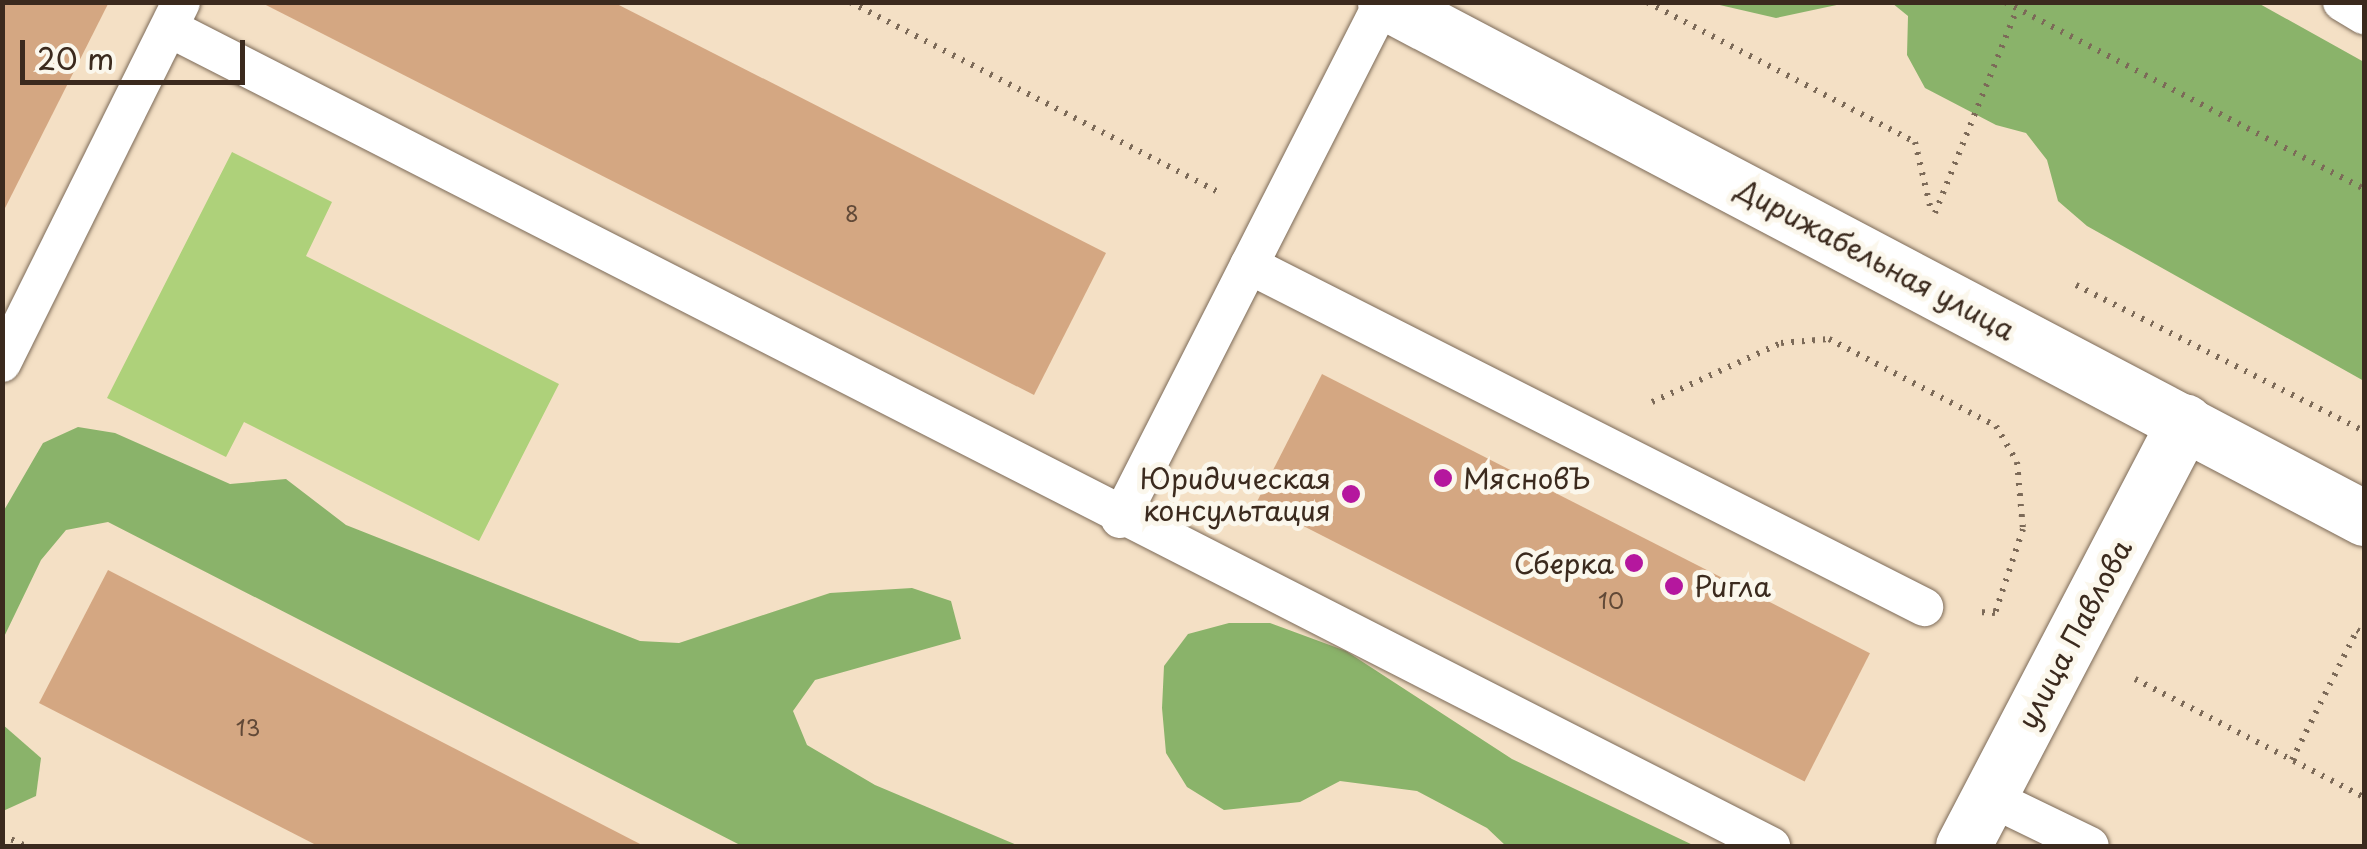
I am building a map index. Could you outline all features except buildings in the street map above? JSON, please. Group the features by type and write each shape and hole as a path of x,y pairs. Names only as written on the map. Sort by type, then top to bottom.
{"main road":[{"name":"Дирижабельная улица","path":"1384,2 2364,518"},
{"name":"улица Павлова","path":"1963,846 2185,422"}],"lane":[{"path":"1120,519 1384,2"},
{"path":"2342,2 2364,14"},
{"path":"2,363 175,15 1120,519 1771,846"},
{"path":"1249,265 1924,606"},
{"path":"1989,797 2090,846"}],"path":[{"path":"850,2 1272,220"},
{"path":"1646,2 1916,142 1931,211"},
{"path":"2006,2 2364,189"},
{"path":"1931,211 2018,9"},
{"path":"1931,211 1949,220"},
{"path":"2071,282 2364,432"},
{"path":"1582,433 1781,342 1829,338 1996,426 2017,462 2023,528 1995,613"},
{"path":"2292,760 2357,630 2364,634"},
{"path":"2135,679 2364,797"},
{"path":"2,835 26,846"}],"green space":[{"path":"1711,3 1846,3 1776,18"},
{"path":"1892,3 2258,3 2364,62 2364,381 2087,226 2058,201 2047,160 2026,133 1996,125 1925,88 1907,55 1908,16"},
{"path":"232,152 332,202 306,256 559,384 479,541 244,422 226,457 107,398"},
{"path":"78,427 115,433 230,484 286,479 346,525 640,641 679,643 830,593 912,588 951,601 961,639 815,680 793,711 807,745 875,785 1019,846 742,846 108,522 66,530 41,560 3,639 3,512 43,443"},
{"path":"1229,623 1270,623 1346,651 1512,759 1695,846 1506,846 1487,828 1417,791 1340,781 1300,802 1224,810 1187,787 1166,753 1162,708 1164,666 1188,634"},
{"path":"2,724 41,758 36,796 3,811"}],"place":[{"name":"МясновЪ","path":"1443,478"},
{"name":"Юридическая консультация","path":"1351,494"},
{"name":"Сберка","path":"1634,563"},
{"name":"Ригла","path":"1674,586"}]}
